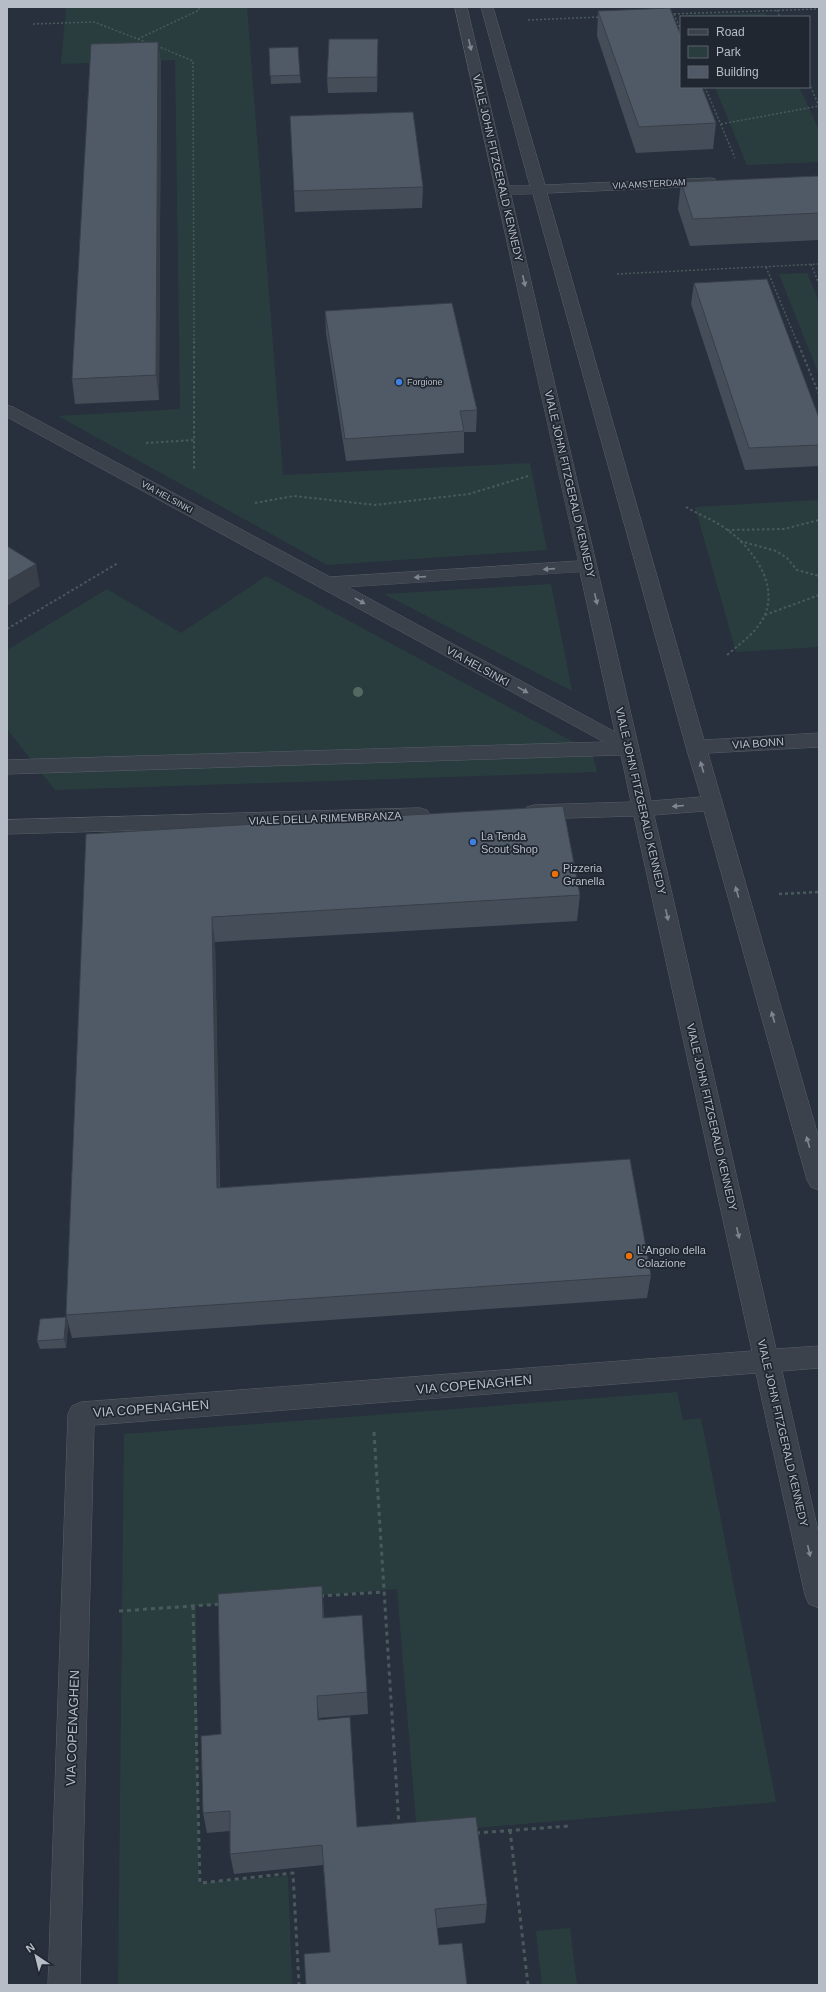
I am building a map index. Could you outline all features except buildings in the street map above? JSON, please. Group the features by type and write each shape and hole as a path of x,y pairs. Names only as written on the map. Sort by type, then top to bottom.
{"street":[{"name":"VIALE JOHN FITZGERALD KENNEDY","path":"461,7 566,465 819,1595"},
{"path":"489,14 819,1180"},
{"name":"VIA AMSTERDAM","path":"504,191 745,180"},
{"name":"VIA HELSINKI","path":"7,410 629,748"},
{"path":"327,584 588,566"},
{"name":"VIA BONN","path":"696,747 819,740"},
{"path":"7,767 629,748"},
{"path":"516,812 643,809 712,803"},
{"name":"VIALE DELLA RIMEMBRANZA","path":"7,827 436,815"},
{"path":"766,1361 819,1357"},
{"name":"VIA COPENAGHEN","path":"64,1985 82,1414 766,1361"}],"path":[{"path":"137,39 199,10 199,7"},
{"path":"666,14 819,9"},
{"path":"777,10 780,16"},
{"path":"489,14 606,17"},
{"path":"674,14 680,29"},
{"path":"33,24 94,22 193,61 194,512 294,496 375,505 469,494 566,465"},
{"path":"721,124 819,106 810,85"},
{"path":"705,88 745,180"},
{"path":"811,264 819,284"},
{"path":"617,274 819,264"},
{"path":"766,266 819,394"},
{"path":"686,507 727,530 740,541 751,551 766,578 769,598 765,616 756,628 726,656"},
{"path":"727,530 777,530 793,528 819,520"},
{"path":"740,541 776,551 787,558 791,565 797,570 819,576"},
{"path":"7,629 118,563"},
{"path":"765,616 789,605 819,595"},
{"path":"374,1427 399,1830"},
{"path":"312,1597 384,1592"},
{"path":"117,1611 225,1603"},
{"path":"194,1606 200,1882 293,1873 298,1985"},
{"path":"471,1833 570,1826"},
{"path":"510,1830 528,1985"}],"green space":[{"path":"66,7 247,7 283,475 530,463 547,550 327,565 58,416 180,409 175,60 61,64"},
{"path":"765,13 766,16 686,16"},
{"path":"715,88 799,88 819,130 819,162 747,165"},
{"path":"807,273 819,302 819,375 779,274"},
{"path":"819,500 819,647 736,652 695,507"},
{"path":"266,576 592,752 597,772 55,790 7,729 7,650 107,589 181,633"},
{"path":"551,584 572,691 384,594"},
{"path":"677,1392 683,1420 701,1418 776,1802 417,1833 397,1589 196,1606 199,1883 288,1876 292,1985 118,1985 124,1434"},
{"path":"570,1928 577,1985 542,1985 536,1931"}],"place":[{"name":"Forgione","path":"399,382"},
{"name":"La Tenda Scout Shop","path":"473,842"},
{"name":"Pizzeria Granella","path":"555,874"},
{"name":"L'Angolo della Colazione","path":"629,1256"}]}
